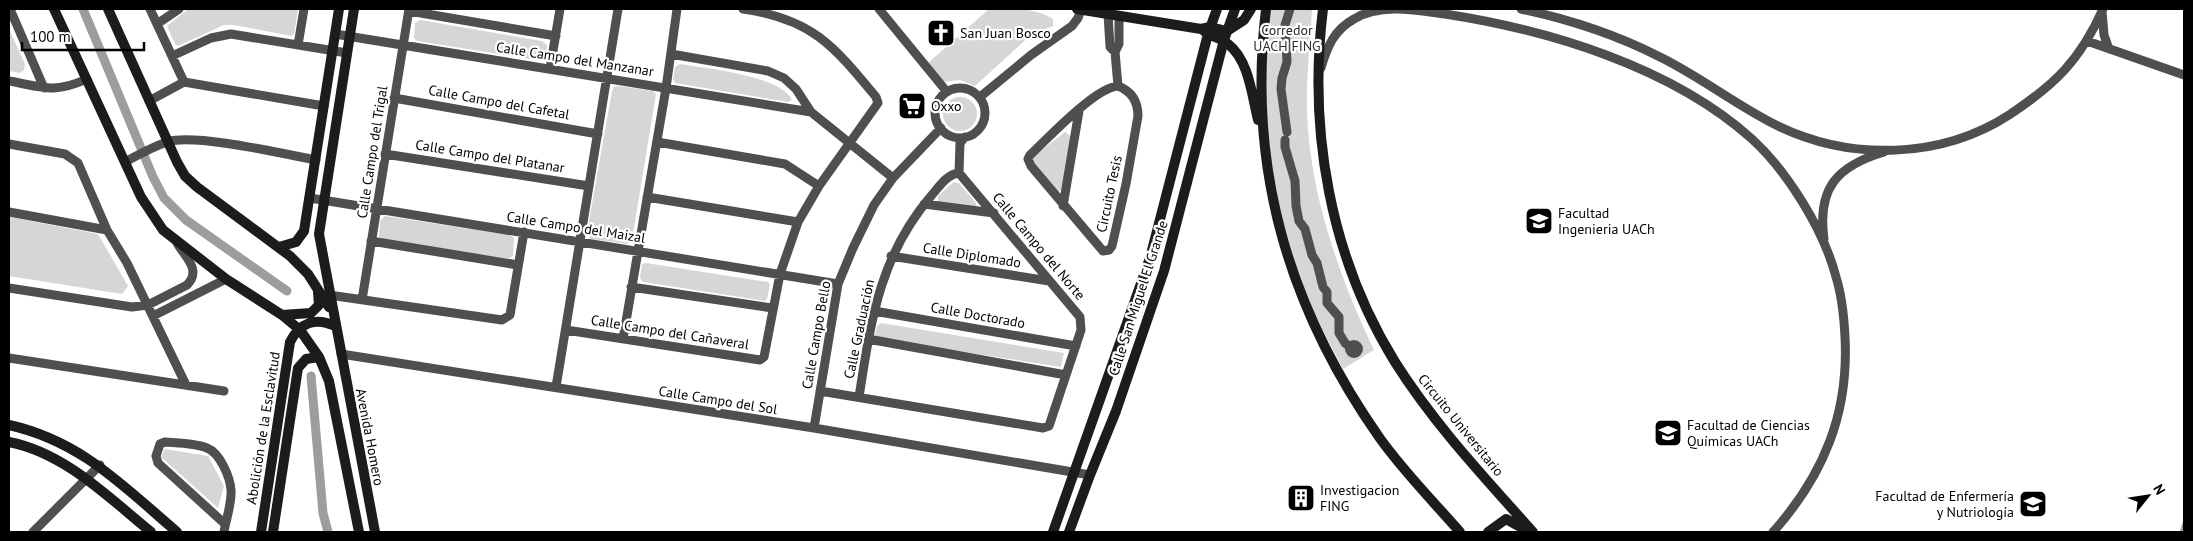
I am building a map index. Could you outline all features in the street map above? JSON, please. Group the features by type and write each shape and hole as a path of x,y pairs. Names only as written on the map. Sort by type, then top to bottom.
{"main road":[{"name":"Avenida Homero","path":"54,9 124,162 153,217 162,230 226,279 282,315 300,330 319,357 329,381 359,532"},
{"path":"108,9 185,176 196,187 279,247 300,265 332,312"},
{"path":"279,247 296,242 301,238 304,231 339,9"},
{"name":"Avenida Homero","path":"354,9 319,234 332,312 375,532"},
{"path":"1080,9 1206,30 1226,36 1245,71 1263,140 1274,204 1283,239 1300,292 1327,353 1380,439 1460,532"},
{"name":"Calle San Miguel El Grande","path":"1053,532 1076,472 1150,258 1206,30 1217,9"},
{"name":"Calle San Miguel El Grande","path":"1069,532 1116,411 1164,271 1226,36 1235,9"},
{"path":"1226,36 1244,20 1251,9"},
{"path":"1263,140 1262,54 1266,9"},
{"name":"Circuito Universitario","path":"1323,9 1317,80 1320,141 1337,224 1364,302 1394,360 1431,414 1532,532"},
{"path":"282,315 311,313 316,309 320,300 317,288"},
{"path":"300,330 309,323 319,320 335,326"},
{"name":"Abolición de la Esclavitud","path":"261,532 290,342 300,330"},
{"name":"Abolición de la Esclavitud","path":"273,532 298,368 306,359 319,357"},
{"path":"9,425 41,434 68,446 100,465 177,532"},
{"path":"9,442 41,452 86,479 151,532"},
{"path":"1488,532 1506,520 1532,532"}],"street":[{"path":"10,9 44,88"},
{"path":"150,9 184,82"},
{"path":"157,24 179,9"},
{"path":"298,45 304,9"},
{"path":"550,69 560,9"},
{"path":"556,387 618,9"},
{"name":"Calle Campo del Cañaveral","path":"623,339 666,88 677,9"},
{"name":"Calle Campo del Cañaveral","path":"566,330 760,360 764,357 780,274 798,222 819,186 849,142 877,106 876,97 842,57 818,35 782,16 743,9"},
{"path":"880,9 947,92"},
{"path":"980,97 1031,55 1072,26 1078,18 1080,9"},
{"path":"1290,9 1285,25 1288,62 1282,78 1281,89 1286,136 1285,147 1296,181 1296,206 1299,221 1305,229 1323,287 1327,292 1327,303 1339,317 1339,333 1350,347"},
{"path":"1521,9 1580,25 1630,43 1676,65 1778,126 1814,140 1841,146 1889,151 1934,147 1978,132 2034,99 2055,81 2074,60 2087,41 2102,10"},
{"path":"409,10 556,36"},
{"name":"Calle Campo del Trigal","path":"362,300 409,10"},
{"path":"1317,80 1333,37 1353,19 1380,10 1424,10 1526,29 1570,41 1650,74 1715,111 1752,139 1782,171 1803,204 1825,246 1836,276 1843,311 1846,355 1845,384 1836,425 1821,463 1802,497 1774,532"},
{"path":"2102,10 2104,35 2109,49"},
{"path":"1114,15 1119,44 1115,52 1118,86"},
{"path":"172,56 211,38 231,34 347,53"},
{"name":"Calle Campo del Manzanar","path":"335,34 811,112"},
{"path":"2087,41 2184,75"},
{"path":"671,54 776,74 791,83 811,112 893,178"},
{"path":"9,81 44,88 61,89 87,79"},
{"path":"149,101 184,82 324,106"},
{"name":"Circuito Tesis","path":"1118,86 1125,88 1132,96 1137,105 1138,116 1126,184 1112,246 1109,250 1100,250 1030,166 1028,160 1030,155 1094,95 1108,88 1118,86"},
{"path":"960,88 968,89 980,97 985,110 983,124 974,134 965,137 953,136 940,128 936,112 937,104 947,92 960,88"},
{"name":"Calle Campo del Cafetal","path":"394,98 598,134"},
{"path":"1063,206 1079,110"},
{"name":"Calle Campo Bello","path":"814,428 838,284 866,221 893,178 940,128"},
{"path":"953,136 957,173"},
{"path":"957,173 960,143 965,137"},
{"path":"124,162 168,142 183,140 227,144 316,160"},
{"path":"656,142 785,164 819,186"},
{"path":"9,144 71,156 78,163 107,230 127,263 186,385"},
{"path":"1841,146 1851,154 1850,166"},
{"path":"1825,246 1822,224 1823,204 1827,192 1836,178 1850,166 1869,157 1889,151"},
{"name":"Calle Campo del Platanar","path":"386,154 589,186"},
{"name":"Calle Graduación","path":"859,397 874,311 891,256 924,204 942,184 957,173"},
{"name":"Calle Campo del Norte","path":"957,173 994,213 1080,317 1081,330 1050,423 1046,427"},
{"path":"647,197 798,222"},
{"name":"Calle Campo del Maizal","path":"310,198 838,284"},
{"path":"924,204 994,213"},
{"path":"1803,204 1815,208 1823,204"},
{"path":"9,212 107,230"},
{"path":"329,295 502,320 510,315 524,232"},
{"path":"371,241 518,265"},
{"path":"9,288 132,307 148,305 187,285 191,280 194,270 177,243"},
{"name":"Calle Diplomado","path":"891,256 1049,280"},
{"path":"153,316 226,279"},
{"path":"631,287 772,308"},
{"name":"Calle Doctorado","path":"874,311 1076,346"},
{"path":"868,339 1066,375"},
{"name":"Calle Campo del Sol","path":"340,350 1090,475"},
{"path":"9,358 224,391"},
{"name":"Calle Graduación","path":"820,391 1046,427"},
{"path":"165,442 204,447 215,453 231,491 224,528 158,463 156,456 160,444 165,442"},
{"path":"33,532 100,465"}],"green space":[{"path":"188,9 298,9 294,34 291,36 234,25 224,25 178,46 175,44 167,26"},
{"path":"989,9 1038,12 1053,19 1053,26 1032,34 975,86 960,80 943,82 928,63"},
{"name":"Corredor UACH FING","path":"1267,9 1312,9 1307,112 1314,174 1320,204 1338,264 1374,350 1343,369 1308,302 1277,206 1266,128 1264,60"},
{"path":"420,20 542,41 547,45 546,59 543,61 417,41 414,38 415,23"},
{"path":"9,29 25,64 24,70 20,73 9,71"},
{"path":"680,64 742,74 759,79 785,92 792,100 788,102 675,83 673,79 675,67"},
{"path":"614,87 653,91 656,94 632,240 628,244 591,239 587,232 612,91"},
{"path":"960,97 972,102 977,114 972,126 960,131 948,126 943,114 948,102"},
{"path":"1065,132 1069,135 1072,142 1061,190 1057,192 1032,161 1034,156"},
{"path":"954,182 959,183 976,203 976,207 938,202 938,196"},
{"path":"385,216 510,235 514,238 513,256 508,259 384,239 379,237 380,221"},
{"path":"9,217 98,234 128,286 122,294 9,276"},
{"path":"646,263 768,282 770,285 767,299 765,301 643,282 640,278 642,264"},
{"path":"881,323 1064,353 1061,367 881,339 875,336 877,326"},
{"path":"165,449 208,456 224,486 218,508 161,457"}],"waterway":[{"path":"83,9 153,177 164,198 186,220 287,291"},
{"path":"311,376 323,513 328,532"},
{"path":"2181,532 2184,522"}],"place":[{"name":"San Juan Bosco","path":"941,33"},
{"name":"Oxxo","path":"912,106"},
{"name":"Facultad Ingenieria UACh","path":"1539,221"},
{"name":"Facultad de Ciencias Químicas UACh","path":"1668,433"},
{"name":"Investigacion FING","path":"1301,498"},
{"name":"Facultad de Enfermería y Nutriología","path":"2033,504"}]}
